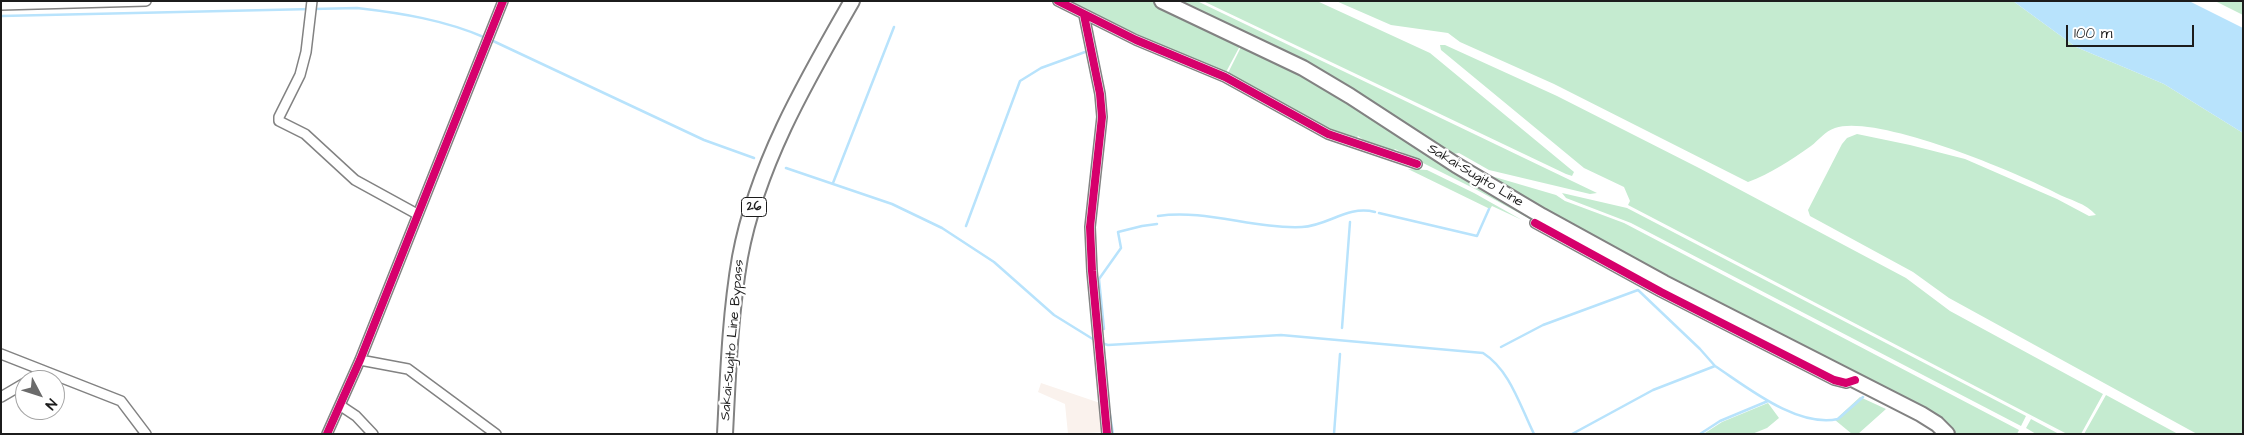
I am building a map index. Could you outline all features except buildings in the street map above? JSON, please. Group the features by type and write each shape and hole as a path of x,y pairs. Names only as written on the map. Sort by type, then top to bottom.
{"main road":[{"name":"Sakai-Sugito Line Bypass","path":"725,434 735,290 741,255 751,217 762,180 790,113 813,68 852,1"},
{"name":"Sakai-Sugito Line","path":"1162,1 1303,68 1350,96 1456,165 1542,216 1664,283 1931,419 1947,434"}],"street":[{"path":"1,5 146,1"},
{"path":"327,434 360,360 503,1"},
{"path":"1058,1 1084,15 1225,77 1328,134 1417,164"},
{"path":"312,2 306,52 300,75 279,120 305,134 355,180 417,214"},
{"path":"1084,15 1100,94 1102,117 1090,227 1092,271 1107,434"},
{"path":"1535,223 1661,292 1834,380 1846,383 1855,380"},
{"path":"1,354 42,370"},
{"path":"360,360 408,369 496,434"},
{"path":"65,379 120,401 146,434"},
{"path":"1,397 15,389"},
{"path":"341,406 356,416 373,434"}],"shaded area":[{"path":"1041,383 1100,403 1104,432 1068,434 1065,404 1038,392"}],"green space":[{"path":"1064,1 1151,1 1241,44 1225,74"},
{"path":"1174,1 1197,1 1597,193 1590,194 1489,170 1459,153 1446,155"},
{"path":"1203,1 1317,1 1430,53 1574,172 1572,176 1566,174"},
{"path":"1336,1 2013,1 2076,47 2164,84 2243,133 2243,434 2197,434 1949,298 1913,272 1810,216 1808,210 1842,144 1847,138 1857,134 1965,159 2057,199 2089,216 2096,215 2082,205 2010,172 1946,147 1882,129 1855,126 1831,129 1811,146 1788,161 1748,182 1554,84 1460,42 1448,33 1391,25"},
{"path":"2215,1 2241,1 2243,3 2243,15"},
{"path":"1242,45 1281,62 1360,109 1424,152 1641,280 1477,190 1395,149 1392,153 1369,144 1358,136 1355,140 1320,128 1227,75"},
{"path":"1440,45 1445,45 1557,96 1699,168 1906,278 1950,311 2103,394 2081,434 2067,434 1628,205 1630,201 1624,187 1584,168 1441,50"},
{"path":"1408,169 1427,170 1474,193 1522,220 1492,206 1490,209"},
{"path":"1481,173 1556,195 1565,201 1624,223 2019,430 2017,434 1955,434 1653,272"},
{"path":"1562,193 1627,208 2026,416 2021,426 1631,223 1566,198"},
{"path":"2106,395 2178,434 2084,434"},
{"path":"1860,397 1886,409 1858,434 1852,434 1835,420"},
{"path":"1768,403 1779,418 1767,428 1752,434 1705,433 1722,422"},
{"path":"2031,419 2059,434 2036,434 2026,428"}],"water":[{"path":"2013,1 2189,1 2243,28 2243,133 2164,84 2076,47"}],"waterway":[{"path":"1,16 357,8 423,18 455,26 486,38"},
{"path":"833,183 894,27"},
{"path":"491,40 704,140 754,158"},
{"path":"966,226 1020,81 1041,68 1085,52"},
{"path":"786,168 892,204 942,228 994,262 1054,315 1096,341"},
{"path":"1379,213 1477,236 1489,209"},
{"path":"1158,216 1194,215 1266,225 1302,227 1311,226 1355,211 1375,212"},
{"path":"1342,328 1350,222"},
{"path":"1104,329 1099,279 1121,248 1118,232 1157,224"},
{"path":"1501,347 1543,325 1638,290 1700,349 1715,366"},
{"path":"1101,343 1108,345 1281,335 1483,353 1492,360 1507,379 1534,434"},
{"path":"1334,434 1340,354"},
{"path":"1105,359 1106,373"},
{"path":"1572,434 1653,390 1715,366 1773,404 1806,417 1822,420 1838,419 1863,397"},
{"path":"1700,434 1720,421 1768,401"},
{"path":"1108,403 1113,434"}],"cycle path":[{"path":"327,434 360,360 503,1"},
{"path":"1058,1 1136,40 1225,77 1328,134 1417,164"},
{"path":"1084,15 1100,94 1102,117 1090,227 1092,271 1107,434"},
{"path":"1535,223 1661,292 1834,380 1846,383 1855,380"}]}
